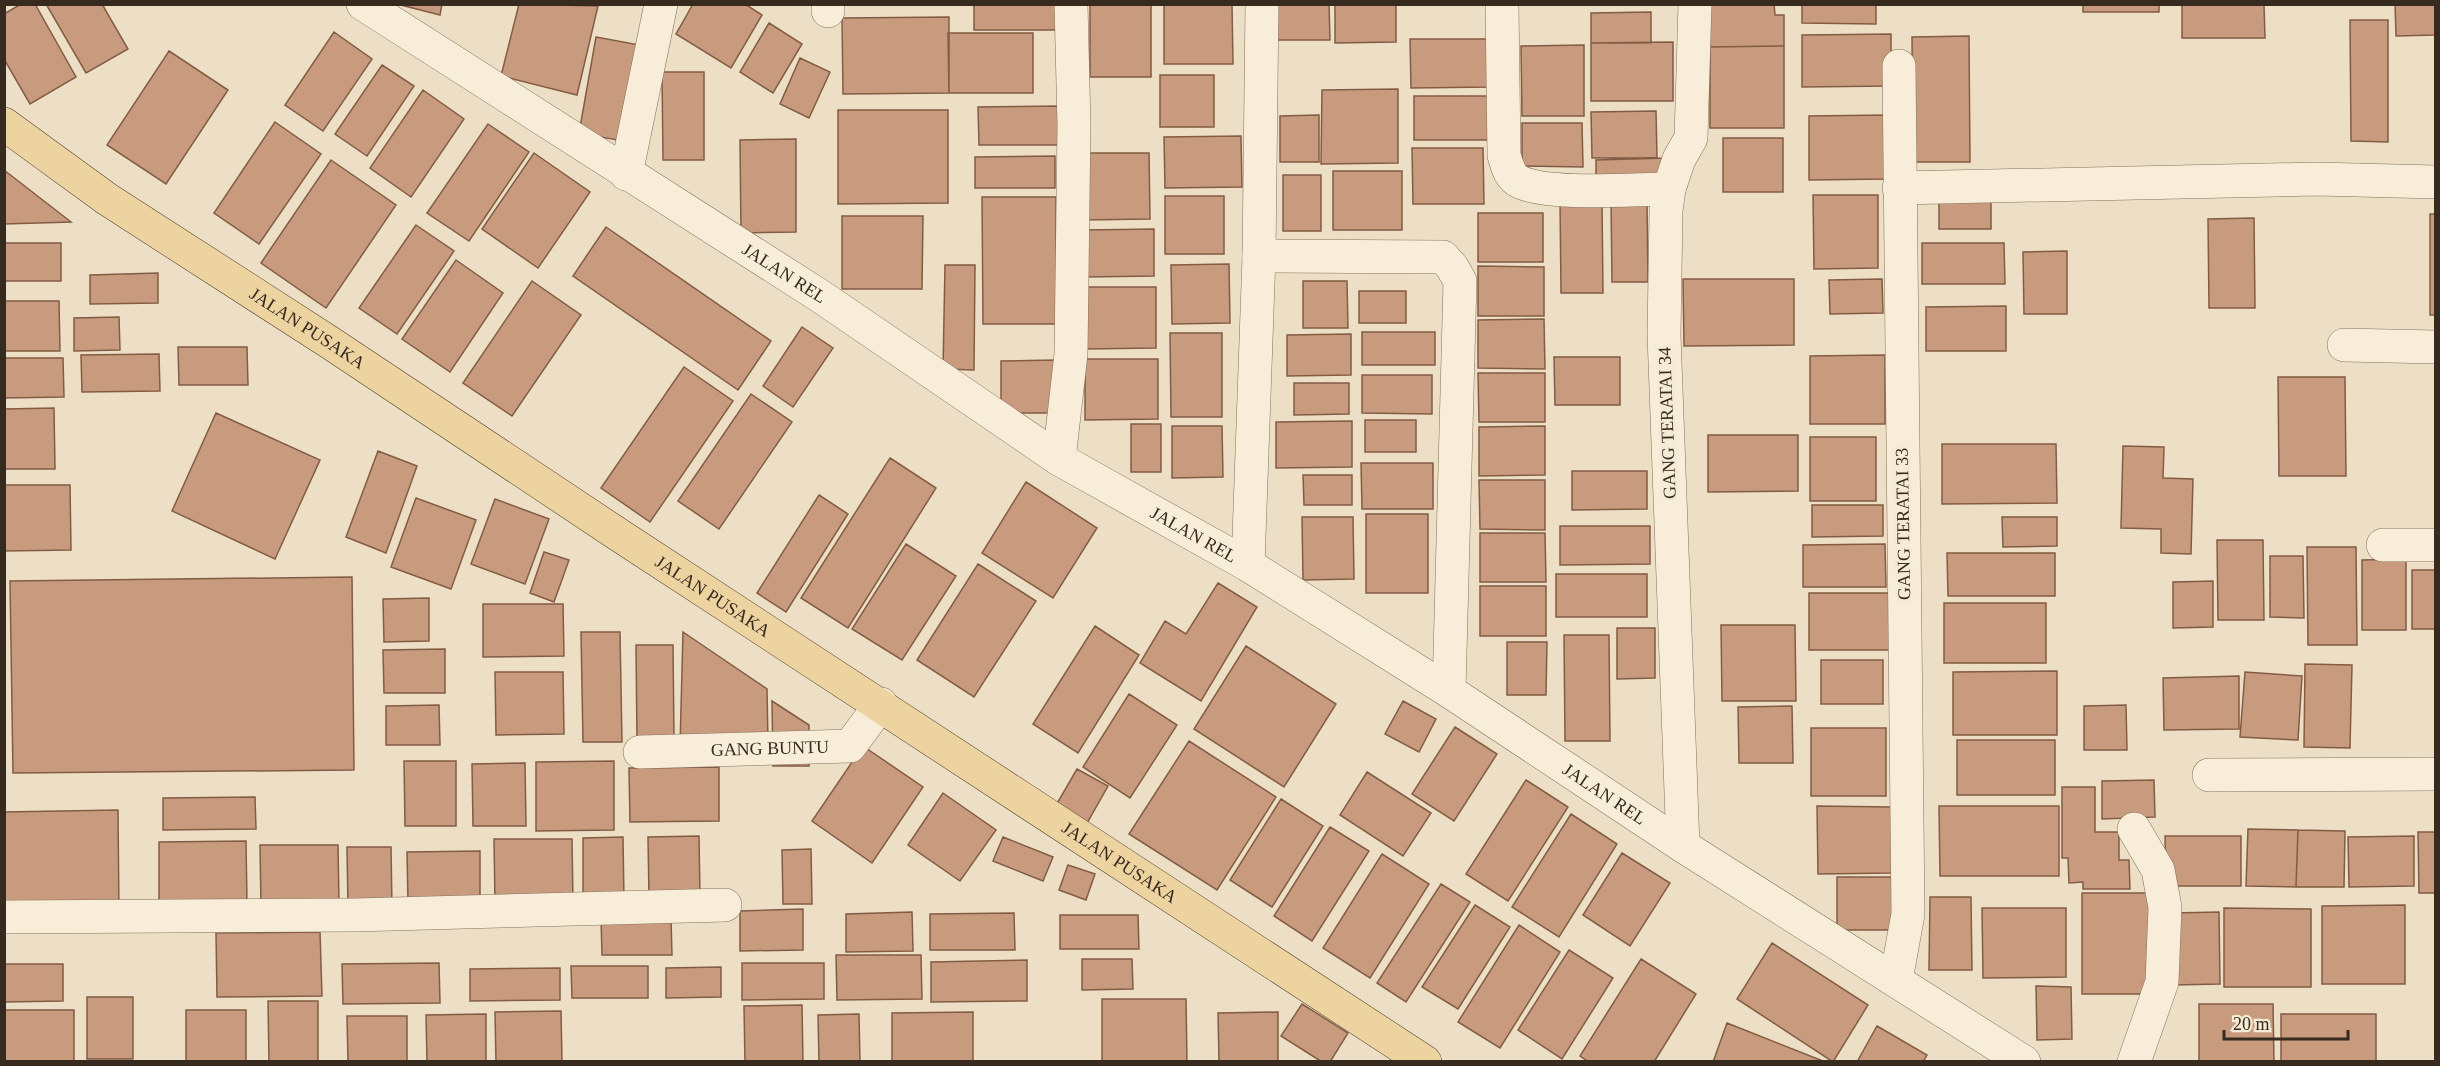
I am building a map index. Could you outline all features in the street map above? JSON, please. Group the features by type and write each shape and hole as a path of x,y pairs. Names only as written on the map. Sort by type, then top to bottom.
{"main road":[{"name":"JALAN PUSAKA","path":"4,124 107,199 1425,1062"}],"street":[{"name":"JALAN REL","path":"363,4 820,296 1059,459 1248,565 1449,691 1683,846 2024,1062"},
{"path":"626,174 661,4"},
{"path":"1059,459 1071,354 1074,125 1071,4"},
{"path":"1248,565 1259,256 1262,4"},
{"path":"1502,4 1504,155 1510,174 1519,182 1546,189 1669,189"},
{"name":"GANG TERATAI 34","path":"1683,846 1664,335 1669,189 1679,159 1691,138 1695,4"},
{"name":"GANG TERATAI 33","path":"1896,980 1908,915 1899,66"},
{"path":"1899,188 2317,179 2436,182"},
{"path":"1259,256 1443,256 1460,280 1449,691"},
{"path":"2344,345 2436,347"},
{"path":"2383,545 2436,545"},
{"name":"GANG BUNTU","path":"640,752 850,746 881,704"},
{"path":"2209,775 2436,774"},
{"path":"2134,829 2158,870 2165,907 2162,982 2134,1062"},
{"path":"4,917 355,915 725,905"}],"building":[{"path":"21,4 35,4 76,77 30,104 4,59 4,14"},
{"path":"46,4 102,4 128,49 86,73"},
{"path":"397,4 442,4 440,15"},
{"path":"519,4 598,6 577,95 501,76"},
{"path":"693,4 745,4 762,15 731,68 676,34"},
{"path":"974,4 1060,4 1061,30 974,30"},
{"path":"1090,4 1151,4 1151,77 1090,77"},
{"path":"1164,4 1232,4 1233,64 1164,64"},
{"path":"1276,4 1329,4 1330,40 1276,40"},
{"path":"1335,4 1396,4 1396,42 1335,43"},
{"path":"1709,4 1774,4 1775,15 1784,15 1784,46 1710,47"},
{"path":"1802,4 1876,4 1876,24 1802,23"},
{"path":"2083,4 2159,4 2159,12 2083,12"},
{"path":"2182,4 2264,4 2265,38 2182,38"},
{"path":"2395,4 2436,4 2436,35 2396,36"},
{"path":"1651,12 1651,43 1591,43 1591,13"},
{"path":"949,17 949,93 843,94 842,18"},
{"path":"2350,20 2388,20 2388,142 2351,141"},
{"path":"769,23 802,44 773,93 740,72"},
{"path":"334,32 372,59 323,131 285,105"},
{"path":"948,33 1033,33 1033,93 949,93"},
{"path":"1891,34 1891,86 1802,87 1802,35"},
{"path":"1969,36 1970,162 1913,162 1912,37"},
{"path":"596,37 645,46 628,142 579,133"},
{"path":"1410,39 1491,39 1491,87 1411,88"},
{"path":"1673,42 1673,101 1591,101 1591,43"},
{"path":"1584,45 1584,116 1522,116 1521,46"},
{"path":"1784,46 1784,128 1710,128 1710,47"},
{"path":"169,51 228,90 166,184 107,145"},
{"path":"800,58 830,72 809,118 780,104"},
{"path":"382,65 414,86 367,156 335,134"},
{"path":"662,72 704,72 704,160 663,160"},
{"path":"1160,75 1214,75 1214,127 1160,127"},
{"path":"1398,89 1398,163 1321,164 1322,90"},
{"path":"423,90 464,119 411,197 370,168"},
{"path":"1414,96 1488,96 1488,140 1414,140"},
{"path":"1059,106 1059,145 979,145 978,107"},
{"path":"838,110 948,110 948,203 838,204"},
{"path":"1656,111 1657,158 1592,158 1591,112"},
{"path":"1319,115 1319,162 1280,162 1280,116"},
{"path":"1886,115 1887,179 1809,180 1809,116"},
{"path":"275,122 321,154 259,244 214,213"},
{"path":"1522,123 1582,123 1583,167 1522,166"},
{"path":"488,124 529,152 469,241 427,213"},
{"path":"1241,136 1242,187 1165,188 1164,137"},
{"path":"1723,138 1783,138 1783,192 1723,192"},
{"path":"796,139 796,232 741,233 740,140"},
{"path":"1412,148 1483,148 1484,204 1413,204"},
{"path":"534,153 590,192 538,268 482,229"},
{"path":"1082,153 1149,153 1150,219 1082,220"},
{"path":"1055,156 1055,188 975,188 975,157"},
{"path":"1668,158 1669,185 1596,186 1596,160"},
{"path":"331,160 396,205 326,308 261,263"},
{"path":"4,170 71,222 4,224"},
{"path":"1333,171 1402,171 1402,230 1333,230"},
{"path":"1283,175 1321,175 1321,231 1283,231"},
{"path":"1813,195 1878,195 1878,268 1814,269"},
{"path":"1165,196 1224,196 1224,254 1165,254"},
{"path":"982,197 1056,197 1056,324 983,324"},
{"path":"1939,198 1991,198 1991,229 1939,229"},
{"path":"1560,200 1602,200 1603,293 1561,293"},
{"path":"1647,201 1648,282 1612,282 1611,202"},
{"path":"1478,213 1543,213 1543,262 1478,262"},
{"path":"2430,214 2436,214 2436,315 2430,315"},
{"path":"842,216 923,216 922,289 842,289"},
{"path":"2254,218 2255,308 2209,308 2208,219"},
{"path":"416,225 454,251 397,334 359,308"},
{"path":"606,227 771,341 738,390 573,276"},
{"path":"1154,229 1154,276 1084,277 1084,230"},
{"path":"4,243 61,243 61,281 4,281"},
{"path":"1922,243 2004,243 2005,284 1922,284"},
{"path":"2067,251 2067,314 2024,314 2023,252"},
{"path":"456,260 503,293 450,372 402,339"},
{"path":"1229,264 1230,323 1172,324 1171,265"},
{"path":"945,265 975,265 974,370 943,369"},
{"path":"1478,266 1544,267 1544,316 1478,316"},
{"path":"158,273 158,303 90,304 90,275"},
{"path":"1683,279 1794,279 1794,345 1684,346"},
{"path":"1882,279 1883,313 1830,314 1829,280"},
{"path":"532,281 581,315 512,416 463,383"},
{"path":"1303,281 1347,281 1348,328 1303,328"},
{"path":"1083,287 1156,287 1156,348 1084,349"},
{"path":"1359,291 1406,291 1406,323 1359,323"},
{"path":"4,301 59,301 60,351 4,351"},
{"path":"2006,306 2006,351 1926,351 1926,307"},
{"path":"119,317 120,350 74,351 74,318"},
{"path":"1544,319 1545,369 1478,368 1478,320"},
{"path":"802,327 833,348 793,407 763,386"},
{"path":"1362,332 1435,332 1435,365 1362,365"},
{"path":"1170,333 1222,333 1222,417 1171,417"},
{"path":"1351,334 1351,375 1287,376 1287,335"},
{"path":"178,347 247,347 248,385 179,385"},
{"path":"159,354 160,391 82,392 81,355"},
{"path":"1885,355 1885,424 1810,424 1810,356"},
{"path":"1554,357 1620,357 1620,405 1555,405"},
{"path":"4,358 63,358 64,397 4,398"},
{"path":"1085,359 1158,359 1158,419 1085,420"},
{"path":"1056,360 1057,413 1001,413 1001,361"},
{"path":"684,367 733,401 650,522 601,488"},
{"path":"1478,373 1545,373 1545,422 1479,422"},
{"path":"1362,375 1432,375 1432,414 1362,413"},
{"path":"2278,377 2345,377 2346,476 2279,476"},
{"path":"1294,383 1349,383 1349,414 1294,415"},
{"path":"751,394 792,422 719,529 678,501"},
{"path":"54,408 55,469 4,469 4,409"},
{"path":"216,413 320,460 275,559 172,511"},
{"path":"1365,420 1416,420 1416,452 1365,452"},
{"path":"1352,421 1352,467 1276,468 1276,422"},
{"path":"1131,424 1161,424 1161,472 1131,472"},
{"path":"1172,426 1222,426 1223,477 1172,478"},
{"path":"1545,426 1545,475 1479,476 1479,427"},
{"path":"1708,435 1798,435 1798,491 1708,492"},
{"path":"1810,437 1876,437 1876,501 1810,501"},
{"path":"1942,444 2056,444 2057,503 1942,504"},
{"path":"2123,446 2164,447 2163,478 2193,479 2191,554 2161,553 2161,529 2121,528"},
{"path":"378,451 417,466 386,553 346,537"},
{"path":"890,458 936,488 848,628 801,598"},
{"path":"1361,463 1433,463 1433,509 1362,509"},
{"path":"1572,471 1647,471 1647,509 1572,510"},
{"path":"1303,475 1352,475 1352,505 1304,505"},
{"path":"1479,480 1545,480 1545,530 1480,529"},
{"path":"1026,482 1097,528 1053,598 982,553"},
{"path":"4,485 70,485 71,550 4,551"},
{"path":"819,495 848,514 786,612 757,593"},
{"path":"416,498 476,520 451,589 391,567"},
{"path":"495,499 549,519 525,584 471,564"},
{"path":"1812,505 1883,505 1883,536 1812,537"},
{"path":"1366,514 1428,514 1428,593 1366,593"},
{"path":"1302,517 1353,517 1354,579 1303,580"},
{"path":"2002,517 2057,517 2057,546 2003,547"},
{"path":"1560,526 1650,526 1650,564 1560,565"},
{"path":"1480,533 1545,533 1546,582 1480,582"},
{"path":"2217,540 2263,540 2264,620 2218,620"},
{"path":"906,544 956,576 902,660 852,629"},
{"path":"1885,544 1886,587 1803,587 1803,545"},
{"path":"2307,547 2356,547 2357,645 2308,645"},
{"path":"544,552 569,560 554,602 530,593"},
{"path":"1947,553 2055,553 2055,596 1948,596"},
{"path":"2270,556 2303,556 2304,618 2270,617"},
{"path":"2406,559 2406,630 2362,630 2362,560"},
{"path":"978,564 1036,601 974,697 917,660"},
{"path":"2412,570 2436,570 2436,629 2412,629"},
{"path":"1556,574 1647,574 1647,617 1556,617"},
{"path":"352,577 354,770 13,773 10,581"},
{"path":"2213,581 2213,627 2173,628 2173,582"},
{"path":"1218,583 1257,607 1201,701 1140,663 1165,621 1186,634"},
{"path":"1480,586 1546,586 1546,636 1480,636"},
{"path":"1809,593 1891,593 1891,650 1809,650"},
{"path":"429,598 429,641 384,642 383,599"},
{"path":"1944,603 2046,603 2046,663 1944,663"},
{"path":"483,604 563,604 564,656 483,657"},
{"path":"1721,625 1795,625 1796,701 1722,701"},
{"path":"1095,626 1139,655 1078,753 1033,724"},
{"path":"1617,628 1655,628 1655,678 1617,679"},
{"path":"581,632 620,632 622,742 583,742"},
{"path":"683,632 767,689 768,743 680,747"},
{"path":"1564,635 1609,635 1610,741 1565,741"},
{"path":"1507,642 1547,642 1546,695 1507,695"},
{"path":"636,645 673,645 674,739 637,740"},
{"path":"1246,646 1336,704 1284,787 1194,729"},
{"path":"445,649 445,693 384,693 383,650"},
{"path":"1821,660 1883,660 1883,704 1821,704"},
{"path":"2305,664 2352,665 2350,748 2304,747"},
{"path":"2057,671 2057,735 1953,735 1953,672"},
{"path":"495,672 563,672 564,734 496,735"},
{"path":"2245,672 2302,676 2298,740 2240,737"},
{"path":"2239,676 2239,729 2164,730 2163,678"},
{"path":"1129,694 1177,725 1130,798 1083,767"},
{"path":"772,701 809,725 809,766 773,766"},
{"path":"1403,701 1436,719 1419,752 1385,734"},
{"path":"439,705 440,745 386,745 386,706"},
{"path":"2126,705 2127,750 2084,750 2084,706"},
{"path":"1792,706 1793,763 1739,763 1738,707"},
{"path":"1455,727 1497,754 1454,821 1412,794"},
{"path":"1811,728 1886,728 1886,796 1811,796"},
{"path":"1957,740 2055,740 2055,795 1957,795"},
{"path":"1189,741 1276,797 1217,890 1129,834"},
{"path":"863,746 923,787 872,863 812,821"},
{"path":"404,761 456,761 456,826 405,826"},
{"path":"614,761 614,830 536,831 536,762"},
{"path":"525,763 526,826 473,826 472,764"},
{"path":"719,767 719,821 630,822 629,768"},
{"path":"1077,769 1108,786 1086,825 1055,807"},
{"path":"1367,772 1431,813 1403,856 1340,815"},
{"path":"1526,780 1568,807 1508,901 1466,874"},
{"path":"2154,780 2155,817 2102,819 2102,781"},
{"path":"2062,787 2095,787 2095,832 2119,832 2119,860 2129,860 2130,889 2083,889 2083,882 2069,883 2068,858 2062,858"},
{"path":"943,793 996,830 960,881 908,845"},
{"path":"255,797 256,829 163,830 163,798"},
{"path":"1281,799 1323,826 1272,907 1230,880"},
{"path":"1817,806 1892,807 1893,873 1818,874"},
{"path":"1939,806 2059,806 2059,876 1940,876"},
{"path":"118,810 119,915 4,917 4,812"},
{"path":"1571,814 1617,844 1559,937 1512,907"},
{"path":"1330,827 1369,851 1312,941 1274,916"},
{"path":"2248,829 2298,830 2296,887 2246,886"},
{"path":"2298,830 2345,831 2344,887 2296,887"},
{"path":"2418,832 2436,832 2436,893 2419,893"},
{"path":"699,836 700,897 649,898 648,837"},
{"path":"2165,836 2241,836 2241,886 2166,886"},
{"path":"2414,836 2414,886 2349,887 2348,837"},
{"path":"623,837 624,901 583,901 583,838"},
{"path":"1003,837 1053,857 1043,881 993,861"},
{"path":"494,839 572,839 573,903 495,904"},
{"path":"246,841 247,903 159,904 159,842"},
{"path":"260,845 338,845 339,904 261,906"},
{"path":"347,847 391,847 392,908 348,908"},
{"path":"811,849 812,904 783,904 782,850"},
{"path":"480,851 480,903 408,903 407,852"},
{"path":"1622,853 1670,883 1630,946 1583,915"},
{"path":"1382,854 1429,884 1370,978 1323,948"},
{"path":"1068,865 1095,874 1086,900 1059,890"},
{"path":"1837,877 1893,877 1894,930 1837,930"},
{"path":"1441,884 1470,902 1406,1002 1377,983"},
{"path":"2082,893 2155,893 2156,994 2082,994"},
{"path":"1930,897 1971,897 1972,970 1929,970"},
{"path":"1475,905 1510,927 1458,1009 1422,987"},
{"path":"2405,905 2405,984 2322,984 2322,906"},
{"path":"1982,908 2066,908 2066,977 1983,978"},
{"path":"2224,908 2311,909 2311,987 2224,987"},
{"path":"803,909 803,950 740,951 740,911"},
{"path":"912,912 913,951 846,952 846,914"},
{"path":"2219,912 2220,984 2173,985 2172,913"},
{"path":"1014,913 1015,950 930,950 930,914"},
{"path":"1060,915 1138,915 1139,949 1060,949"},
{"path":"601,919 671,919 672,955 602,955"},
{"path":"1519,925 1560,952 1500,1048 1458,1022"},
{"path":"320,932 322,996 217,997 216,933"},
{"path":"1772,943 1868,1005 1833,1062 1737,999"},
{"path":"1569,950 1613,978 1562,1059 1518,1030"},
{"path":"836,955 921,955 922,999 837,1000"},
{"path":"1082,959 1132,959 1133,989 1082,990"},
{"path":"1641,959 1696,994 1654,1062 1589,1062 1580,1056"},
{"path":"1027,960 1027,1001 931,1002 931,962"},
{"path":"439,963 440,1003 343,1004 342,964"},
{"path":"742,963 824,963 824,999 742,1000"},
{"path":"5,964 63,964 63,1001 5,1002"},
{"path":"571,966 648,966 648,998 572,998"},
{"path":"721,967 721,997 666,998 666,968"},
{"path":"560,968 560,1000 470,1001 470,969"},
{"path":"2036,986 2071,987 2072,1039 2037,1040"},
{"path":"87,997 133,997 133,1059 87,1059"},
{"path":"1102,999 1186,999 1187,1062 1102,1062"},
{"path":"268,1001 318,1001 318,1062 269,1062"},
{"path":"1302,1004 1348,1033 1330,1062 1322,1062 1281,1036"},
{"path":"2199,1004 2273,1004 2274,1062 2199,1062"},
{"path":"802,1005 803,1062 745,1062 744,1006"},
{"path":"4,1010 74,1010 74,1062 4,1062"},
{"path":"186,1010 246,1010 246,1062 186,1062"},
{"path":"561,1011 562,1062 496,1062 495,1012"},
{"path":"973,1012 973,1062 892,1062 892,1013"},
{"path":"1278,1012 1278,1062 1219,1062 1218,1013"},
{"path":"486,1014 486,1062 427,1062 426,1015"},
{"path":"859,1014 860,1062 819,1062 818,1015"},
{"path":"2281,1014 2376,1014 2376,1062 2281,1062"},
{"path":"347,1016 407,1016 407,1062 348,1062"},
{"path":"1727,1023 1823,1061 1823,1062 1713,1062"},
{"path":"1877,1026 1927,1055 1923,1062 1857,1062"}]}
